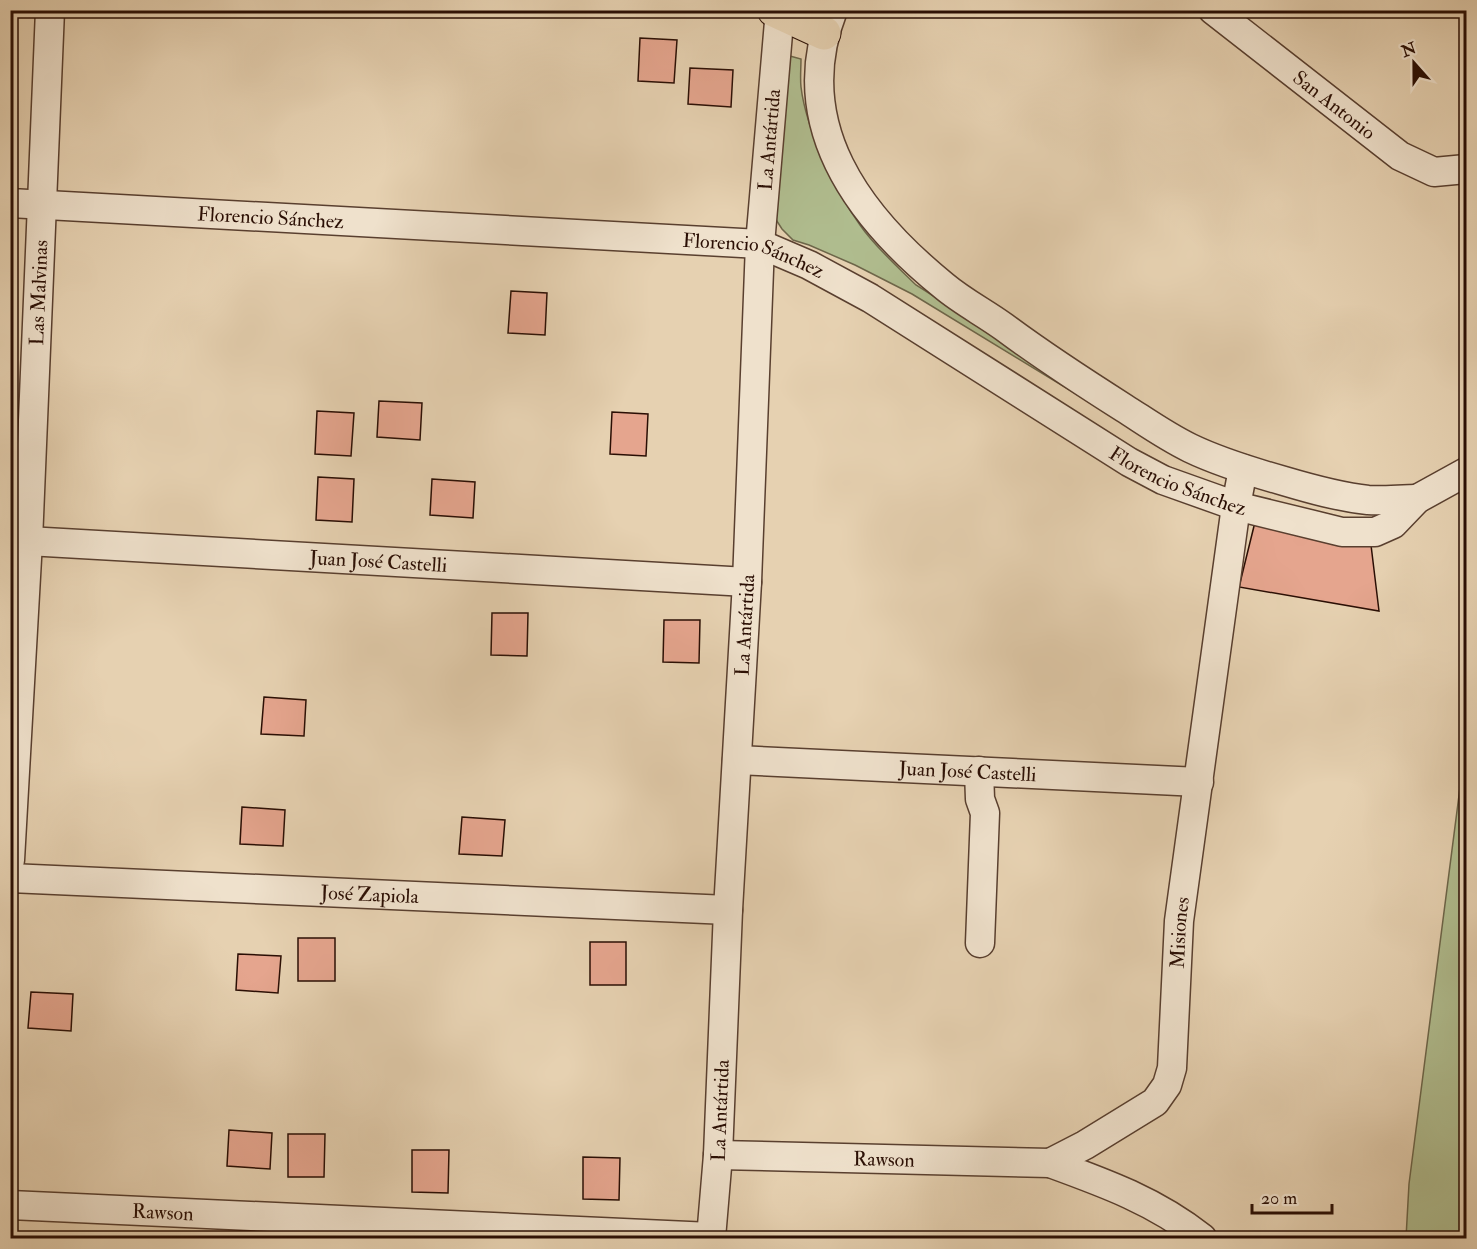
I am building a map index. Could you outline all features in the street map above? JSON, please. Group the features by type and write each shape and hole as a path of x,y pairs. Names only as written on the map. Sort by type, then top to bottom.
{"main road":[{"path":"778,11 828,22"}],"street":[{"name":"Las Malvinas","path":"10,860 19,541 41,204 50,10"},
{"name":"San Antonio","path":"1213,10 1400,156 1434,172 1467,169"},
{"name":"La Antártida","path":"711,1238 718,1155 728,910 747,582 760,244 778,11"},
{"name":"Florencio Sánchez","path":"828,22 818,88 824,125 836,157 856,196 894,242 945,288 993,319 1053,363 1166,435 1191,448 1243,469 1318,491 1368,500 1417,499"},
{"name":"Florencio Sánchez","path":"10,203 760,244 809,265 870,298 1129,462 1163,480 1236,506 1342,532 1374,532 1394,524 1417,499 1467,472"},
{"name":"Misiones","path":"1050,1163 1085,1145 1155,1102 1167,1085 1172,1068 1179,921 1243,469"},
{"name":"Juan José Castelli","path":"19,541 747,582"},
{"name":"Juan José Castelli","path":"738,760 1199,782"},
{"path":"979,771 980,800 985,813 980,943"},
{"name":"José Zapiola","path":"10,878 728,910"},
{"name":"Rawson","path":"718,1155 1050,1163"},
{"path":"1050,1163 1126,1191 1179,1220 1202,1239"},
{"name":"Rawson","path":"10,1205 711,1238"}],"green space":[{"path":"790,56 801,59 804,104 823,159 850,211 879,249 916,285 1153,436 1153,441 912,294 855,265 793,240 782,229 773,215"},
{"path":"1466,741 1466,1238 1406,1238 1409,1184"}],"building":[{"path":"640,38 677,40 674,83 638,81"},
{"path":"690,68 733,70 731,107 688,104"},
{"path":"511,291 547,293 545,335 508,333"},
{"path":"379,401 422,403 420,440 377,437"},
{"path":"317,411 354,413 351,456 315,454"},
{"path":"612,412 648,414 646,456 610,454"},
{"path":"318,477 354,479 352,522 316,520"},
{"path":"432,479 475,482 473,518 430,515"},
{"path":"1256,518 1371,545 1379,611 1239,587"},
{"path":"492,613 528,613 527,656 491,655"},
{"path":"664,620 700,620 699,663 663,662"},
{"path":"264,697 306,700 304,736 261,734"},
{"path":"242,807 285,810 283,846 240,844"},
{"path":"462,817 505,820 502,856 459,854"},
{"path":"298,938 335,938 335,981 298,981"},
{"path":"590,942 626,942 626,985 590,985"},
{"path":"238,954 281,956 278,993 236,990"},
{"path":"31,992 73,994 71,1031 28,1028"},
{"path":"229,1130 272,1133 270,1169 227,1166"},
{"path":"288,1134 325,1134 324,1177 288,1177"},
{"path":"412,1150 449,1150 448,1193 412,1192"},
{"path":"583,1157 620,1158 619,1200 583,1199"}]}
